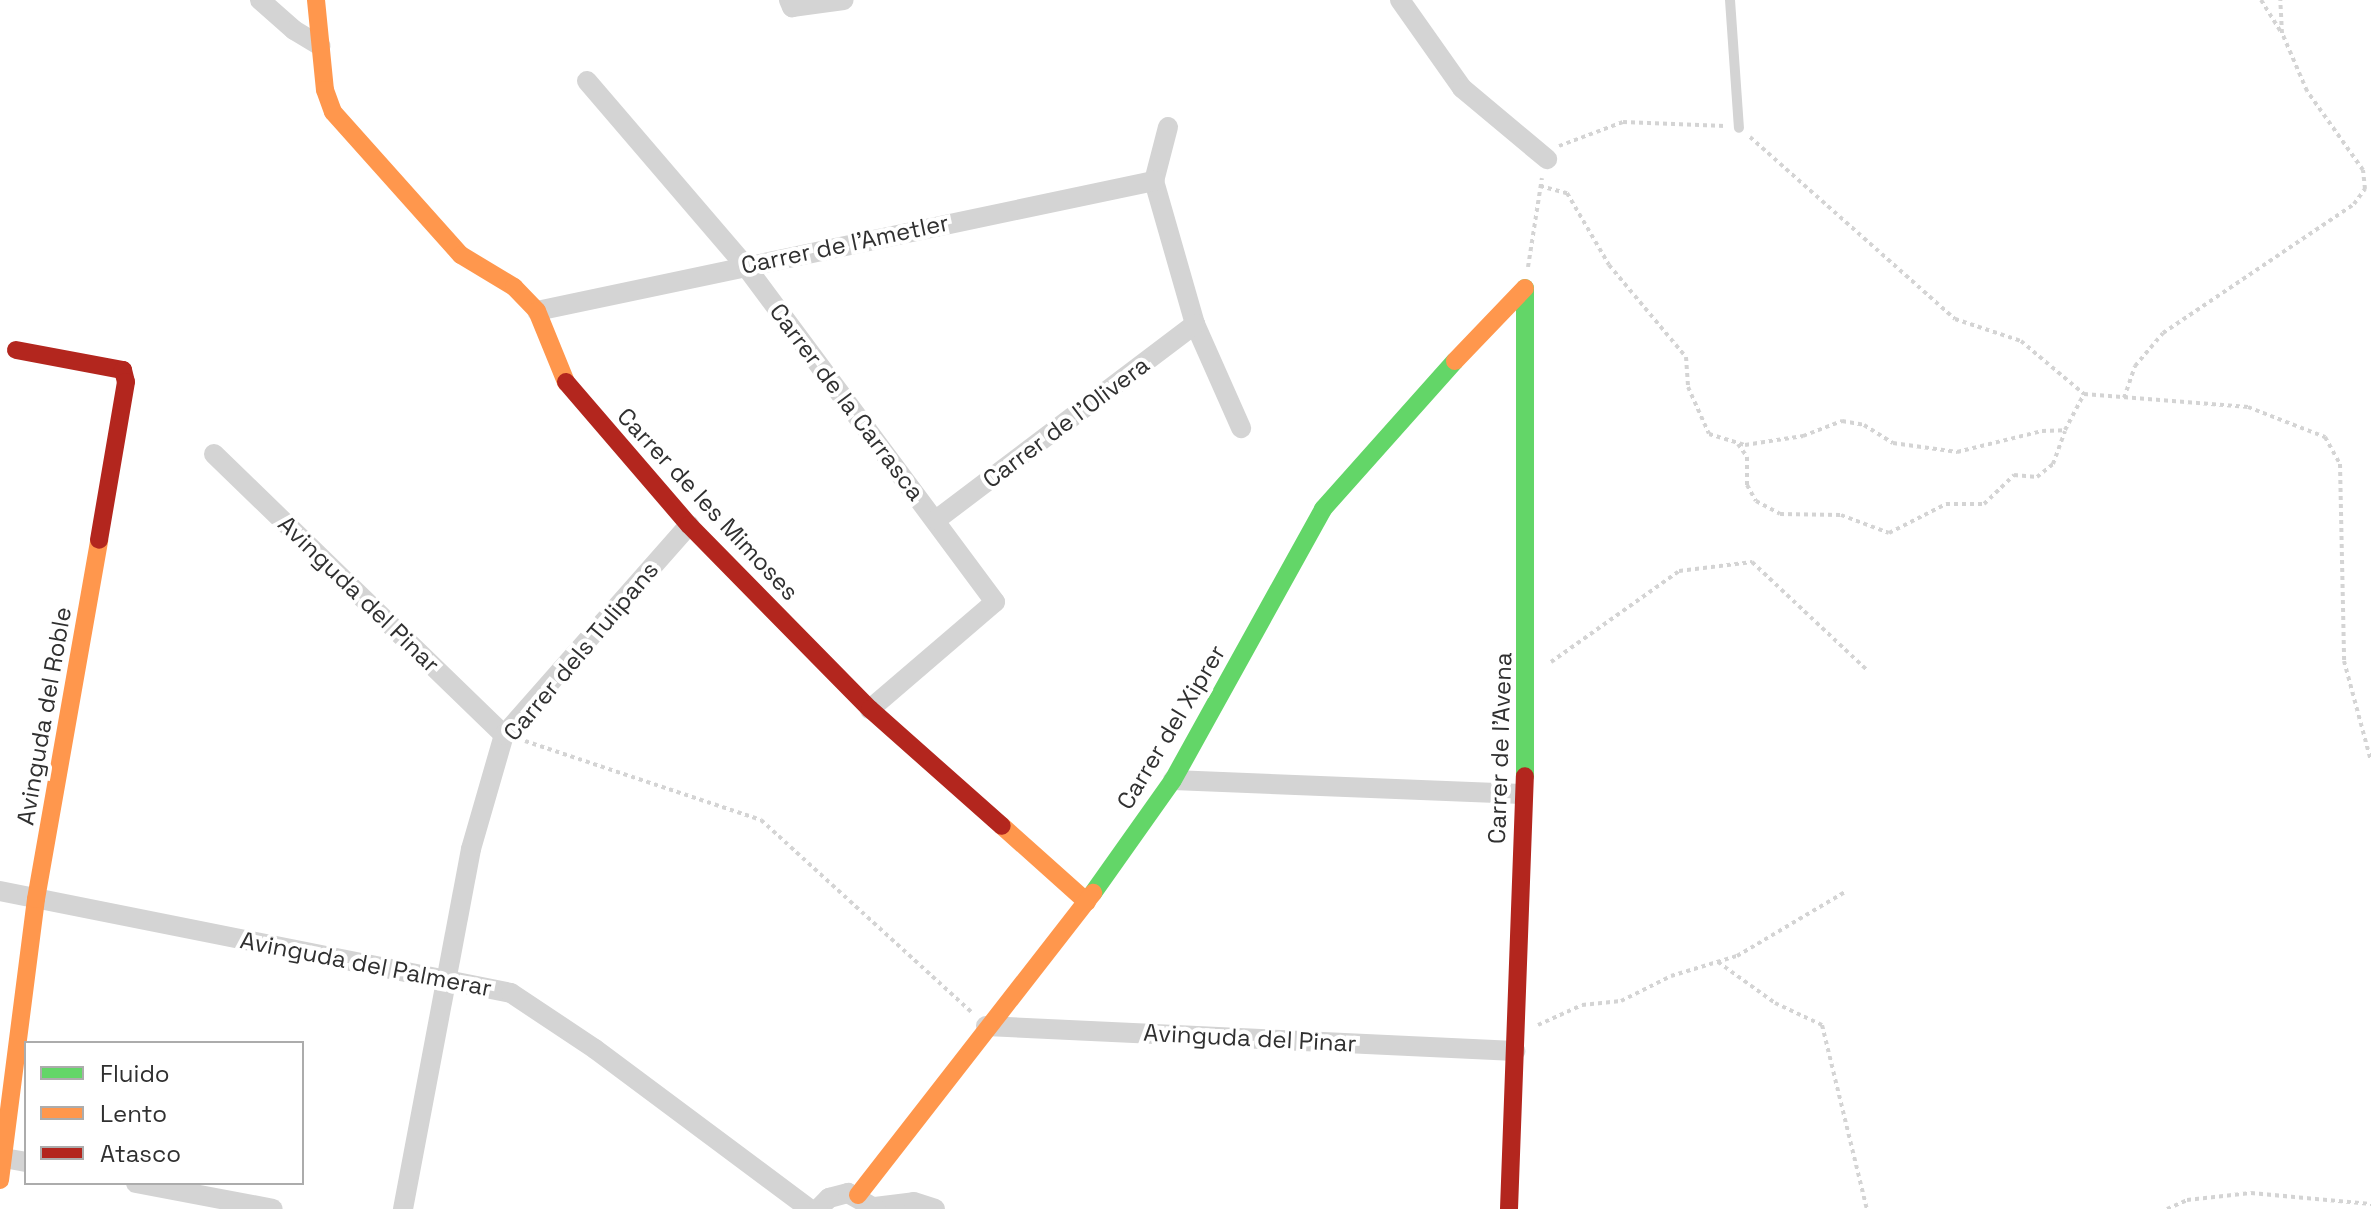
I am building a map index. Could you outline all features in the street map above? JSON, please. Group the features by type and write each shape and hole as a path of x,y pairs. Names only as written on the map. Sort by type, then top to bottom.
{"street":[{"path":"260,0 321,46"},
{"path":"316,0 321,46"},
{"path":"789,0 792,7 844,0"},
{"path":"1400,0 1462,88 1547,159"},
{"name":"Carrer de les Mimoses","path":"321,46 333,112 461,255 514,287 537,311 559,374 689,525 870,709 1087,902"},
{"name":"Carrer de la Carrasca","path":"587,81 744,264 995,602 870,709"},
{"path":"1168,127 1154,181 1195,324 1241,428"},
{"name":"Carrer de l'Ametler","path":"537,311 744,264 1154,181"},
{"name":"Carrer de l'Avena","path":"1509,1209 1528,680 1525,288"},
{"name":"Carrer del Xiprer","path":"869,1204 986,1026 1087,902 1173,780 1323,509 1382,438 1525,288"},
{"name":"Carrer de l'Olivera","path":"936,520 1195,324"},
{"name":"Avinguda del Roble","path":"0,1180 36,899 126,382 123,370 16,350"},
{"name":"Avinguda del Pinar","path":"214,454 504,735"},
{"name":"Carrer dels Tulipans","path":"403,1209 443,979 471,849 504,735 689,525"},
{"path":"1173,780 1522,794"},
{"name":"Avinguda del Palmerar","path":"0,891 511,993 595,1049 810,1209"},
{"name":"Avinguda del Pinar","path":"986,1026 1515,1051"},
{"path":"4,1158 24,1162"},
{"path":"147,1185 273,1209"},
{"path":"818,1209 838,1194 869,1204 914,1202 935,1209"}],"lane":[{"path":"1730,0 1739,128"}],"path":[{"path":"2124,398 2135,366 2163,333 2354,204 2365,189 2363,170 2307,91 2282,33 2261,0"},
{"path":"2280,0 2282,33"},
{"path":"1525,288 1547,159 1565,140 1623,122 1688,121 1739,128 1955,319 2021,341 2084,394 2248,407 2325,437 2340,464 2344,661 2371,761"},
{"path":"1540,186 1567,193 1578,207 1609,265 1686,357 1688,387 1709,434 1737,442 1803,436 1842,421 1864,425 1893,443 1957,452 2042,431 2065,430"},
{"path":"1737,442 1747,457 1747,485 1756,501 1780,514 1841,515 1889,533 1946,504 1984,504 2014,475 2037,477 2053,464 2065,430 2084,394"},
{"path":"1528,680 1679,571 1752,562 1868,671"},
{"path":"504,735 761,820 986,1026"},
{"path":"1516,1026 1548,1024 1582,1005 1621,1001 1718,962 1845,892"},
{"path":"1718,962 1775,1003 1822,1025 1867,1209"},
{"path":"2167,1209 2187,1200 2251,1193 2371,1204"}],"traffic: fast":[{"path":"1525,288 1525,776"},
{"path":"1093,893 1173,780 1323,509 1455,361"}],"traffic: slow":[{"path":"316,0 325,90 333,112 461,255 514,287 537,311 566,382"},
{"path":"1455,361 1525,288"},
{"path":"0,1180 36,899 99,540"},
{"path":"1002,826 1087,902"},
{"path":"858,1195 1093,893"}],"traffic: jam":[{"path":"16,350 123,370 126,382 99,540"},
{"path":"566,382 689,525 870,709 1002,826"},
{"path":"1509,1209 1525,776"}]}
